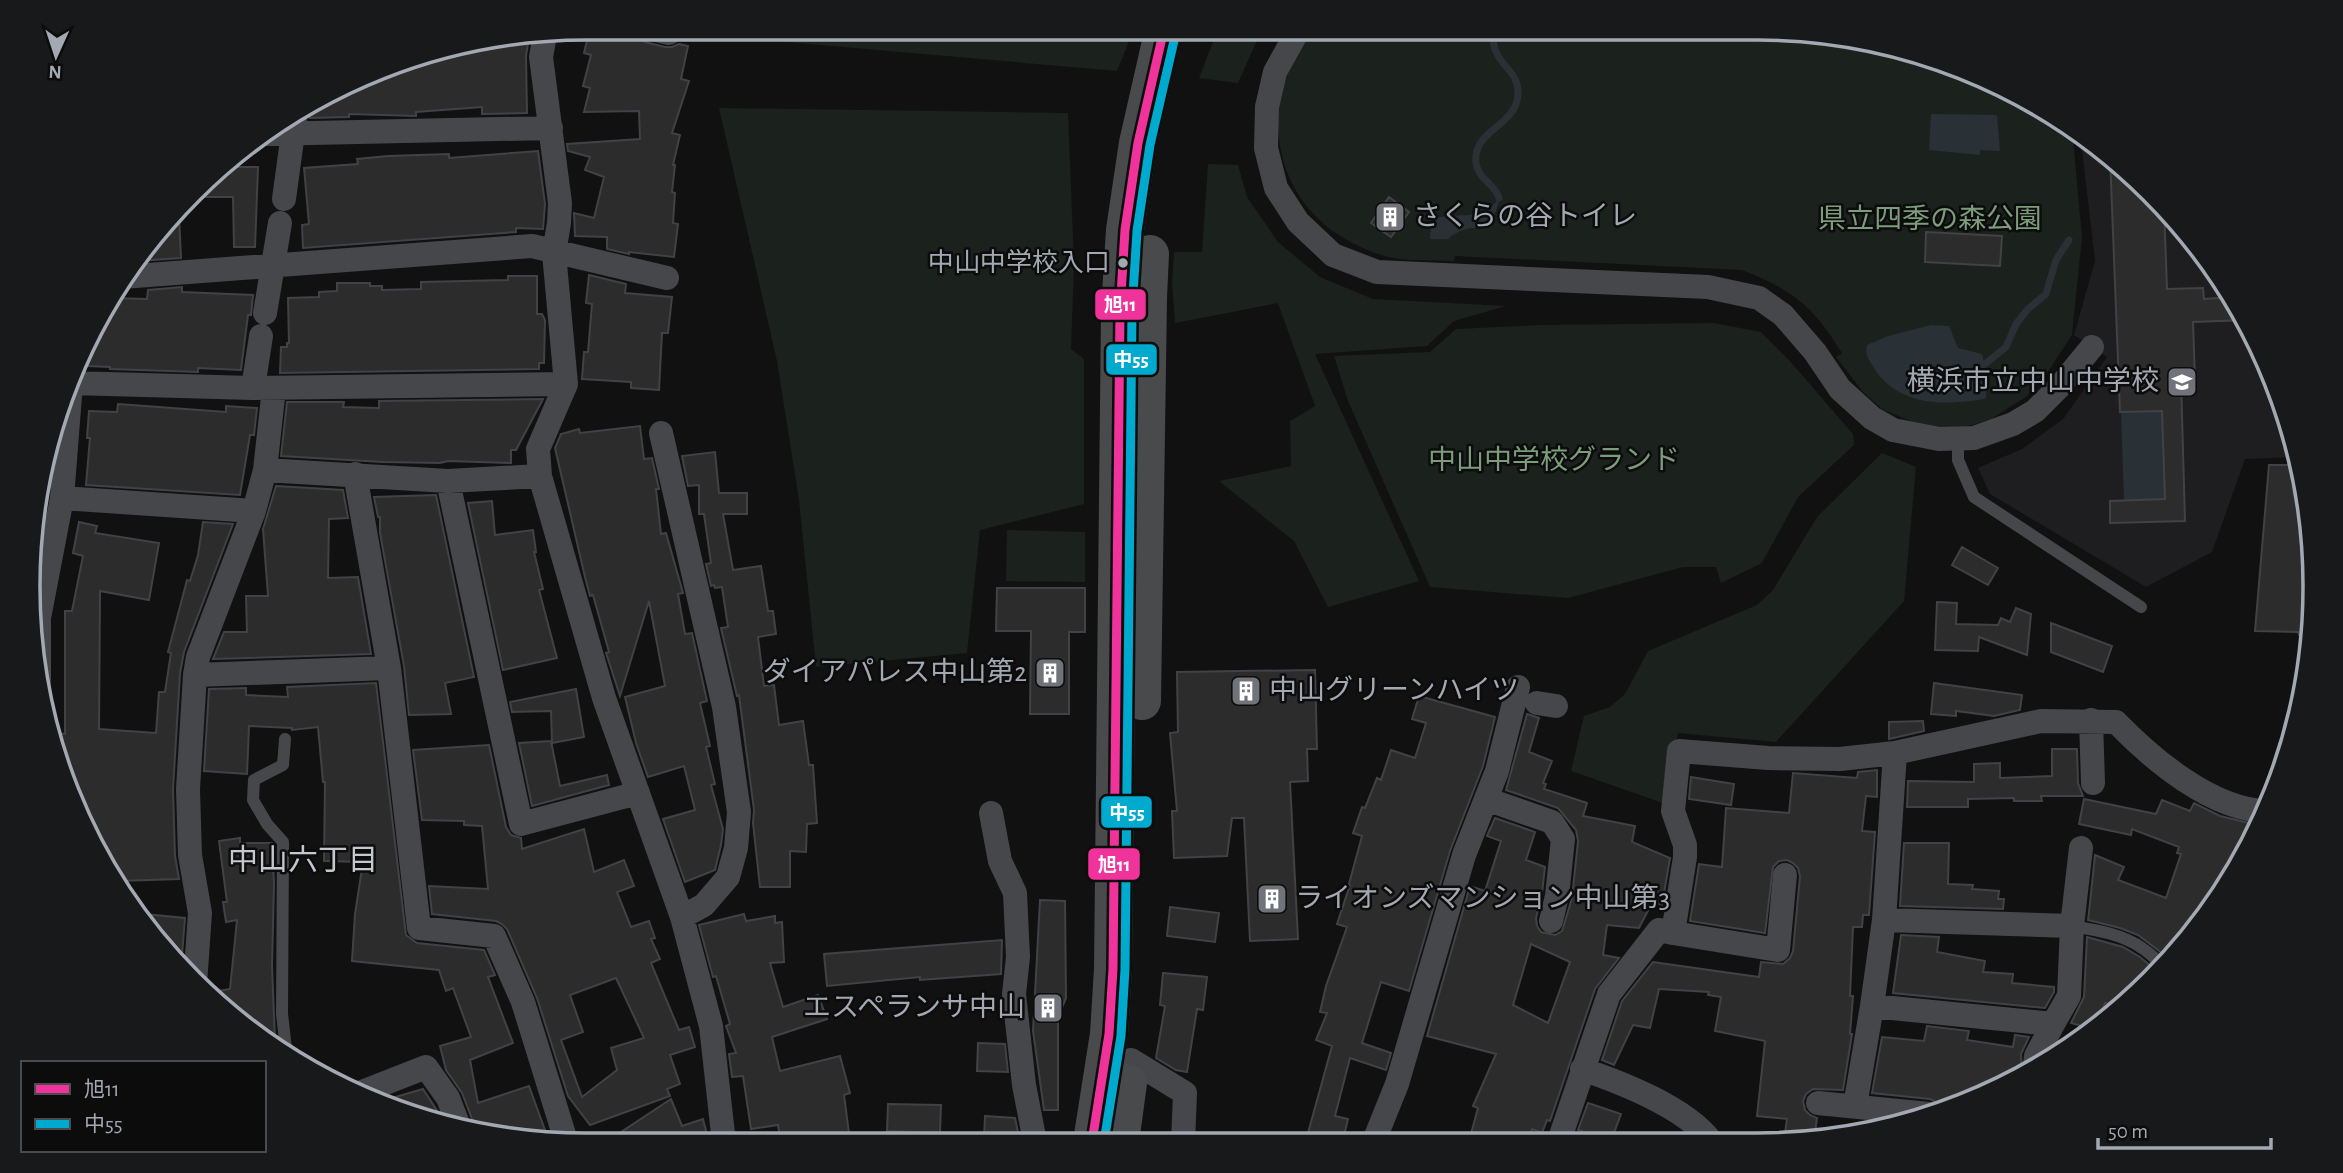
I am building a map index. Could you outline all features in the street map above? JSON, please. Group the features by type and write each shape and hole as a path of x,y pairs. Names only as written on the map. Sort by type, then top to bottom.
{"main road":[{"path":"1094,1133 1108,1034 1112,969 1118,386 1125,230 1138,143 1161,40"},
{"path":"1121,1133 1131,1060 1139,954 1148,298 1153,206 1167,125 1188,40"}],"street":[{"path":"1294,40 1275,72 1267,107 1266,148 1276,188 1298,222 1332,254 1377,272 1708,286 1759,298 1783,315 1815,352 1840,389 1872,418 1893,430 1939,439 1974,438 2013,424 2035,411 2092,347"},
{"path":"544,42 541,57 560,203 554,253 566,384 538,449 540,475 604,698 682,917 711,1026 723,1133"},
{"path":"294,125 551,128"},
{"path":"284,199 294,125"},
{"path":"196,969 200,913 190,855 188,789 195,675 198,657 254,511 265,470 263,324 280,223"},
{"path":"137,276 532,246 667,278"},
{"path":"82,378 264,388 566,384"},
{"path":"41,609 62,498 69,410"},
{"path":"662,433 724,707 739,812 736,848 728,877 704,905 682,917"},
{"path":"265,470 448,481 540,475"},
{"path":"355,474 389,668 419,928 494,936 523,1002 563,1132"},
{"path":"448,481 522,824 638,793"},
{"path":"62,498 254,511"},
{"path":"195,675 389,668"},
{"path":"1377,1133 1396,1084 1464,855 1497,771 1531,699"},
{"path":"2091,720 2093,783"},
{"path":"1673,933 1685,858 1685,845 1673,811 1679,751 1780,759 1840,759 1895,753 2041,721 2116,722 2145,751 2213,798 2254,811"},
{"path":"1855,1106 1884,919 1895,753"},
{"path":"1486,799 1552,822 1563,839 1557,896 1551,921"},
{"path":"991,813 1000,861 1015,893 1018,957 1013,994 1024,1085 1033,1133"},
{"path":"2036,1056 2069,996 2072,926 2081,848"},
{"path":"1562,1133 1609,994 1659,930 1778,950 1785,875"},
{"path":"1884,919 2072,926"},
{"path":"1872,1006 2053,1024"},
{"path":"1131,1060 1185,1093 1183,1133"},
{"path":"371,1088 426,1067 448,1098 455,1116"},
{"path":"1582,1069 1634,1088 1701,1127 1706,1133"},
{"path":"1818,1103 1906,1112"}],"lane":[{"path":"1958,439 1958,460 1974,497 2141,607"},
{"path":"285,739 283,765 254,780 253,800 267,824 283,842 282,1003 285,1043"},
{"path":"2072,926 2124,939 2141,947 2156,959"}],"shaded area":[{"path":"1931,114 1997,115 2000,151 1980,150 1980,155 1929,150"},
{"name":"横浜市立中山中学校","path":"2082,148 2143,200 2190,254 2211,283 2230,313 2261,377 2287,457 2245,459 2212,552 2146,587 1990,494 1978,468 2022,449 2063,419 2107,357 2074,335 2095,261"},
{"path":"1499,198 1490,224 1485,229 1471,228 1448,239 1430,239 1431,225 1436,218 1479,213 1493,206"},
{"path":"1931,325 1949,326 1958,348 1982,354 1987,373 1986,398 1946,403 1921,400 1898,392 1880,376 1868,358 1867,345 1888,336"},
{"path":"2162,411 2165,499 2124,501 2121,412"}],"green space":[{"path":"775,40 1130,40 1117,71"},
{"path":"1214,40 1257,40 1238,83 1199,78"},
{"name":"県立四季の森公園","path":"1307,40 1792,41 1863,51 1932,69 2030,113 2073,142 2082,237 2072,335 2045,376 2026,397 1991,419 1950,428 1922,426 1882,409 1863,392 1836,357 1842,353 1831,337 1800,301 1775,285 1742,270 1455,256 1454,261 1410,260 1385,256 1362,248 1324,224 1309,209 1287,172 1278,126 1280,97 1285,75"},
{"path":"719,108 1068,113 1074,264 1071,349 1084,359 1084,504 980,530 967,653 816,667 799,500 777,361"},
{"path":"1208,164 1238,165 1247,197 1278,242 1320,277 1373,299 1506,306 1454,321 1427,346 1315,354 1419,581 1328,607 1294,541 1219,481 1291,466 1290,421 1315,406 1278,303 1175,323 1172,282 1174,252 1202,252"},
{"name":"中山中学校グランド","path":"1714,323 1761,332 1853,434 1854,445 1798,497 1762,563 1721,583 1716,567 1683,567 1568,598 1430,587 1348,401 1334,356 1430,352 1456,329"},
{"path":"1882,453 1916,467 1904,601 1776,742 1678,733 1663,803 1571,771 1584,716 1610,707 1625,694 1648,651 1757,605 1773,590 1817,517"},
{"path":"1007,530 1085,532 1085,582 1006,581"}],"building":[{"path":"587,40 642,40 665,47 679,44 688,46 681,79 689,81 672,133 680,135 673,165 673,223 678,224 674,257 629,254 607,249 607,237 575,236 574,213 594,218 604,177 585,170 590,157 568,151 567,144 640,139 639,111 584,112 590,88 583,86 591,55 584,53"},
{"path":"528,44 527,113 482,114 482,107 416,112 416,116 349,114 349,117 310,118 313,113 345,97 411,69 480,51"},
{"path":"538,151 545,204 543,229 516,228 516,232 303,248 302,225 309,224 304,168 358,164 357,159 388,156 449,154 449,158"},
{"path":"237,167 258,167 255,247 234,247 233,197 203,197"},
{"path":"2111,171 2165,223 2167,289 2203,288 2204,299 2220,298 2234,320 2193,322 2195,379 2181,380 2185,521 2110,523 2110,501 2165,499 2162,411 2120,412"},
{"name":"さくらの谷トイレ","path":"1389,197 1409,212 1391,237 1371,223"},
{"path":"179,222 181,258 149,260"},
{"path":"1926,232 2002,236 2000,266 1925,262"},
{"path":"589,275 626,284 625,293 672,297 668,333 662,333 659,390 631,388 631,382 582,379 584,352 588,352 592,304 586,303"},
{"path":"508,276 537,276 537,314 542,314 545,320 544,363 539,363 539,369 280,373 281,347 287,347 289,343 288,298 319,297 319,292 337,291 337,283 370,283 370,286 382,286 382,290 421,289 421,282 508,280"},
{"path":"182,287 182,292 253,295 241,370 198,368 198,372 88,366 122,298 147,299 148,290"},
{"path":"543,399 516,450 511,450 511,463 383,462 281,456 287,402 344,402 343,407 379,408 379,401"},
{"path":"118,404 226,412 226,406 257,408 254,435 250,435 240,495 86,485 89,411 117,412"},
{"path":"640,426 644,459 652,458 659,489 656,489 661,534 666,533 683,593 678,594 685,634 692,633 707,701 700,703 710,746 706,747 715,784 711,785 723,829 715,870 685,882 663,819 695,810 684,766 648,777 636,743 625,697 665,686 649,601 620,696 606,653 609,652 593,595 590,596 585,577 555,448 561,434 579,429 580,433"},
{"path":"715,452 719,493 747,493 747,514 723,514 733,570 761,566 768,611 773,611 776,634 758,637 764,686 774,685 779,725 803,721 809,765 813,765 817,823 807,824 806,852 790,851 790,887 760,887 754,810 739,695 737,696 721,628 728,627 722,587 711,586 706,564 711,563 704,514 699,514 699,485 688,486 682,456"},
{"path":"2269,465 2289,465 2302,551 2300,637 2298,632 2255,631"},
{"path":"276,486 343,490 348,518 329,519 328,578 358,577 371,654 213,659 224,632 247,632 246,596 268,596 263,529"},
{"path":"436,495 474,677 445,683 451,714 409,715 404,666 380,533 380,517 374,497"},
{"path":"492,501 495,535 533,530 534,552 543,589 539,590 557,658 503,670 468,503"},
{"path":"79,522 97,526 95,533 159,543 149,600 100,591 99,729 156,733 159,692 165,692 171,653 168,652 187,580 190,581 198,555 203,522 233,524 184,652 180,673 173,789 175,856 179,879 126,881 97,828 69,762 61,734 65,734 65,611 72,611 83,556 73,553"},
{"path":"1962,547 1998,568 1988,585 1952,565"},
{"name":"ダイアパレス中山第2","path":"997,588 1085,588 1085,632 1069,632 1069,714 1030,714 1031,631 996,631"},
{"path":"1937,602 1957,603 1956,624 1998,625 2001,618 2010,622 2016,608 2031,614 2027,655 1979,637 1978,651 1935,650"},
{"path":"2051,623 2112,646 2103,672 2051,652"},
{"path":"1315,670 1317,749 1307,749 1308,781 1290,782 1298,939 1250,941 1244,818 1232,818 1227,856 1174,858 1172,811 1177,811 1170,733 1178,732 1177,672"},
{"path":"376,683 406,935 417,943 484,950 495,975 488,977 513,1043 470,1060 478,1103 529,1086 545,1131 473,1120 462,1093 446,1070 440,1046 471,1037 453,988 446,991 439,970 352,961 355,914 363,862 324,861 325,782 318,727 292,730 249,726 247,774 204,771 209,689 246,688 246,695 288,697 287,687"},
{"path":"1934,683 2022,695 2020,710 1994,716 1956,711 1956,716 1931,714"},
{"path":"576,689 584,737 552,743 551,711 512,712 510,702"},
{"path":"1419,696 1495,717 1483,766 1450,851 1409,991 1381,982 1362,1043 1391,1053 1386,1070 1350,1058 1335,1116 1348,1119 1345,1133 1308,1133 1332,1046 1316,1040 1327,1013 1320,1012 1326,986 1347,927 1337,924 1362,836 1353,833 1362,807 1365,808 1377,778 1381,780 1391,750 1415,758 1426,723 1412,719"},
{"path":"1527,714 1539,718 1529,752 1552,761 1543,783 1546,784 1544,789 1587,803 1583,816 1635,826 1632,842 1670,858 1662,905 1653,901 1639,928 1607,925 1603,955 1619,958 1595,989 1550,1121 1547,1120 1542,1133 1532,1129 1531,1133 1471,1133 1478,1108 1473,1106 1496,1054 1427,1036 1470,886 1485,891 1501,841 1487,836 1495,818 1535,832 1526,860 1545,867 1537,926 1541,932 1555,935 1562,931 1572,898 1578,841 1576,830 1558,808 1506,790","holes":["1531,944 1570,962 1548,1023 1513,1005"]},
{"path":"1923,721 1924,731 1889,739 1889,722"},
{"path":"551,741 560,786 607,775 609,785 532,806 519,743"},
{"path":"489,745 506,827 511,835 521,838 522,849 584,829 594,872 624,860 634,886 617,892 631,927 649,921 655,938 651,939 660,959 651,963 679,1030 689,1027 695,1047 670,1055 680,1084 667,1089 670,1096 590,1125 568,1096 537,998 507,929 496,921 432,914 429,886 488,889 482,826 464,825 464,821 422,820 413,750","holes":["616,978 644,1038 611,1048 617,1070 582,1097 561,1040 583,1032 570,995"]},
{"path":"2052,749 2077,749 2078,783 2083,796 2041,796 2042,801 2014,801 2014,798 1968,799 1968,807 1907,807 1908,781 1974,782 1974,764 2000,763 2000,778 2052,776"},
{"path":"1877,770 1877,797 1866,796 1862,831 1875,832 1869,915 1863,915 1862,927 1853,927 1850,996 1853,996 1852,1034 1843,1090 1813,1089 1806,1094 1803,1101 1805,1110 1817,1118 1815,1129 1785,1132 1787,1119 1757,1116 1765,1041 1715,1031 1721,997 1708,995 1709,992 1659,989 1650,1028 1633,1025 1614,1065 1602,1060 1622,1001 1653,962 1759,977 1761,962 1783,964 1790,958 1793,951 1800,876 1798,868 1787,860 1779,861 1773,867 1765,933 1690,921 1699,864 1722,867 1726,808 1789,813 1793,773 1857,778 1858,772"},
{"path":"1691,777 1734,784 1731,805 1689,799"},
{"path":"2084,799 2156,814 2162,800 2190,811 2194,803 2220,816 2248,823 2211,890 2162,953 2138,935 2088,920 2095,855 2124,867 2118,880 2166,898 2181,854 2177,853 2179,847 2132,829 2131,835 2079,824"},
{"path":"240,838 240,843 272,843 275,1035 219,991 230,989 237,920 226,922 223,902 227,902 219,841"},
{"path":"1904,843 1949,843 1948,884 1973,885 1972,889 1999,891 1998,899 2004,899 2003,909 1900,906"},
{"name":"エスペランサ中山","path":"1040,900 1065,901 1066,998 1058,1017 1058,1110 1044,1110 1033,1031"},
{"path":"1170,907 1219,913 1215,942 1167,936"},
{"path":"744,914 746,921 775,916 775,923 782,922 784,962 770,963 783,1007 818,995 827,1019 772,1037 780,1071 840,1056 850,1093 844,1095 849,1133 779,1133 778,1125 751,1129 743,1076 732,1077 729,1054 736,1053 726,1026 730,1024 716,976 713,977 699,925"},
{"path":"150,915 185,918 182,954"},
{"path":"1901,935 1939,937 1937,952 1985,961 1983,972 2013,974 2012,983 2054,987 2054,992 2045,1008 1893,993"},
{"path":"2087,937 2123,947 2150,965 2089,1020 2081,1026 2071,1023 2084,997"},
{"path":"1002,940 1001,974 920,980 920,977 827,986 824,954"},
{"path":"1163,973 1207,977 1203,1010 1197,1009 1187,1072 1176,1070 1156,1058 1165,1006 1160,1005"},
{"path":"1927,1026 1969,1031 1967,1040 2013,1047 2015,1035 2029,1037 2021,1054 2022,1064 1937,1102 1930,1099 1872,1093 1882,1037 1924,1041"},
{"path":"978,1043 1005,1044 1008,1072 977,1071"},
{"path":"423,1089 438,1112 411,1104 394,1097"},
{"path":"671,1099 682,1126 703,1119 706,1133 620,1133"},
{"path":"1588,1103 1621,1114 1614,1133 1587,1133 1578,1130"},
{"path":"888,1104 941,1105 940,1133 887,1131"},
{"path":"985,1116 1015,1118 1018,1133 984,1133"}],"waterway":[{"path":"1493,40 1500,58 1514,76 1518,92 1511,113 1481,142 1477,152 1477,169 1499,198"},
{"path":"1985,364 2006,347 2016,324 2028,309 2046,294 2056,260 2069,240"}],"transit line":[{"name":"旭11","path":"1093,1133 1109,1034 1113,969 1120,311 1125,230 1138,143 1161,40"},
{"name":"中55","path":"1105,1133 1121,1036 1125,969 1132,311 1137,231 1150,145 1174,40"}],"place":[{"name":"さくらの谷トイレ","path":"1390,217"},
{"name":"中山中学校入口","path":"1123,263"},
{"name":"横浜市立中山中学校","path":"2182,382"},
{"name":"ダイアパレス中山第2","path":"1050,673"},
{"name":"中山グリーンハイツ","path":"1246,691"},
{"name":"ライオンズマンション中山第3","path":"1272,899"},
{"name":"エスペランサ中山","path":"1048,1008"}],"district":[{"name":"中山六丁目","path":"303,861"}]}
